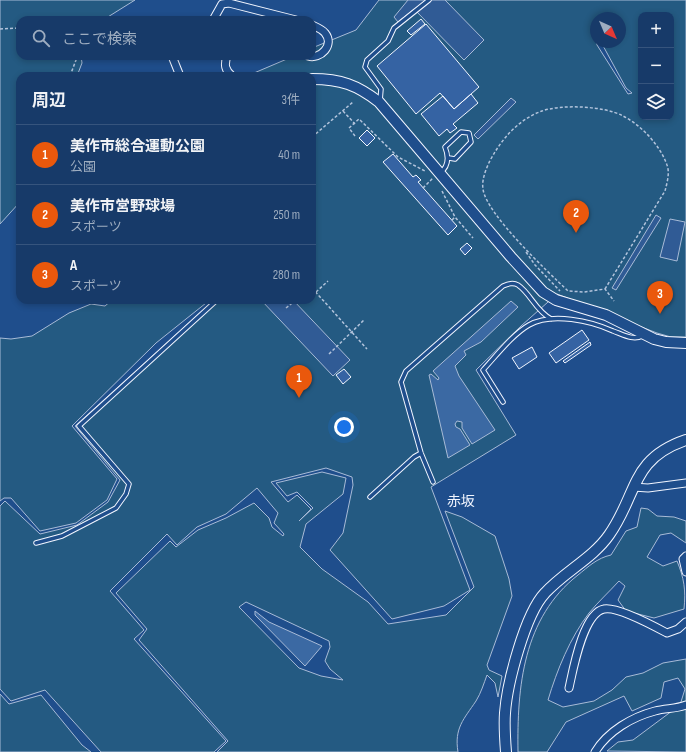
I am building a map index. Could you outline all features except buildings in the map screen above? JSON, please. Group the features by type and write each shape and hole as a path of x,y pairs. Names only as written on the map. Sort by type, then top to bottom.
{"street":[{"path":"215,16 222,4 229,3 280,16"},
{"path":"316,27 326,33 328,40 327,47 323,53 316,56"},
{"path":"172,60 178,72"},
{"path":"226,60 225,63 228,72"},
{"path":"316,79 324,79 356,86 380,102 439,173 543,292 556,300 606,316 645,335 666,342 686,343"},
{"path":"506,752 504,732 509,688 531,616 543,595 560,578 604,542 617,524 638,475 653,457 670,445 686,440"},
{"path":"633,487 648,488 686,483"},
{"path":"686,556 684,559 686,572"},
{"path":"569,688 586,625 594,615 603,609 615,610 667,632 678,629 686,622"},
{"path":"595,752 600,743 614,731 633,719 655,711 686,705"}],"lane":[{"path":"380,102 381,89 365,67 367,60 388,41 394,28 429,0"},
{"path":"439,173 444,169 449,158 445,147 462,132 469,133 471,142 456,158 449,158"},
{"path":"433,482 421,453 401,382 406,371 503,286 511,283 518,285 542,313 552,319"},
{"path":"36,543 62,536 116,508 126,494 129,484 79,426 213,304"},
{"path":"503,402 483,370 528,326 536,321 552,319 582,320 629,337 638,338 645,335"},
{"path":"370,496 414,457 421,453"}],"path":[{"path":"0,29 16,28"},
{"path":"72,72 76,60"},
{"path":"316,134 353,102"},
{"path":"556,292 562,295 535,265 524,248 488,203 483,188 490,160 499,145 519,124 529,116 544,110 569,108 594,108 612,111 623,116 641,128 654,144 668,166 668,180 665,192 605,289"},
{"path":"343,111 354,124"},
{"path":"355,136 349,128 359,119 397,158 435,176 423,188"},
{"path":"442,190 455,218 473,238"},
{"path":"524,248 568,291 584,292 605,289"},
{"path":"328,280 316,292 367,348"},
{"path":"605,289 614,301"},
{"path":"286,308 291,304"},
{"path":"329,354 364,320"}],"shaded area":[{"path":"0,0 135,0 109,16 16,16 16,60 82,60 82,63 79,72 16,72 16,206 0,224"},
{"path":"379,0 686,0 686,337 671,337 657,333 557,294 521,326 476,370 516,435 431,487 470,590 444,606 392,619 330,550 343,533 353,485 352,477 326,468 271,482 288,502 297,495 311,509 299,521 313,508 297,492 287,496 276,483 322,472 346,478 343,494 306,524 300,547 322,569 368,602 388,624 446,615 474,587 445,511 462,517 495,536 509,579 512,596 487,665 489,670 502,676 498,697 495,683 487,675 478,698 461,724 457,736 458,752 217,752 228,741 139,640 147,629 116,593 170,541 176,547 198,530 226,518 254,503 269,518 272,527 283,536 284,534 274,523 278,513 257,488 226,514 197,527 177,545 167,534 110,591 144,630 134,639 226,741 214,752 101,752 45,690 11,701 0,689 0,506 5,501 40,534 77,525 108,502 120,480 75,426 210,304 316,304 316,72 256,72 285,60 316,60 316,46 356,30","holes":["590,12 626,12 626,48 604,48 626,88 632,93 628,94 599,48 590,48","246,602 329,641 330,647 325,661 330,669 343,680 321,676 299,668 239,607"]},
{"path":"408,0 445,0 484,40 464,60 414,9 398,22 394,17"},
{"path":"511,98 516,102 478,139 474,135"},
{"path":"656,215 661,218 616,290 612,288"},
{"path":"670,219 685,222 677,261 660,257"},
{"path":"511,301 518,307 481,342 464,351 466,355 455,366 459,376 495,430 472,444 462,428 462,422 457,421 455,424 456,427 460,429 470,445 448,458 429,375 431,374 438,380 439,378 433,371"},
{"path":"91,304 105,306 107,304 205,304 156,343 72,426 117,479 107,500 76,523 40,531 11,498 4,498 0,501 0,338 11,339 32,336 69,313"},
{"path":"265,304 297,304 350,360 333,376"},
{"path":"641,508 648,509 657,516 674,517 686,521 686,543 671,533 660,535 647,557 663,566 677,561 684,584 684,609 654,618 626,611 618,600 625,586 619,581 589,613 576,633 560,666 548,700 563,707 594,701 612,690 626,677 643,673 663,663 686,659 686,752 607,751 618,742 633,740 680,705 685,689 678,678 664,682 661,698 632,711 624,696 566,722 547,752 518,752 519,703 522,679 527,655 545,612 560,592 578,575 601,558 611,555 626,531 637,527"},
{"path":"255,611 269,622 322,646 305,666 255,615"},
{"path":"0,694 9,704 41,695 82,745 91,752 0,752"}],"place":[{"name":"美作市営野球場","path":"576,233"},
{"name":"A","path":"660,314"},
{"name":"美作市総合運動公園","path":"299,398"}],"district":[{"name":"赤坂","path":"461,501"}]}
